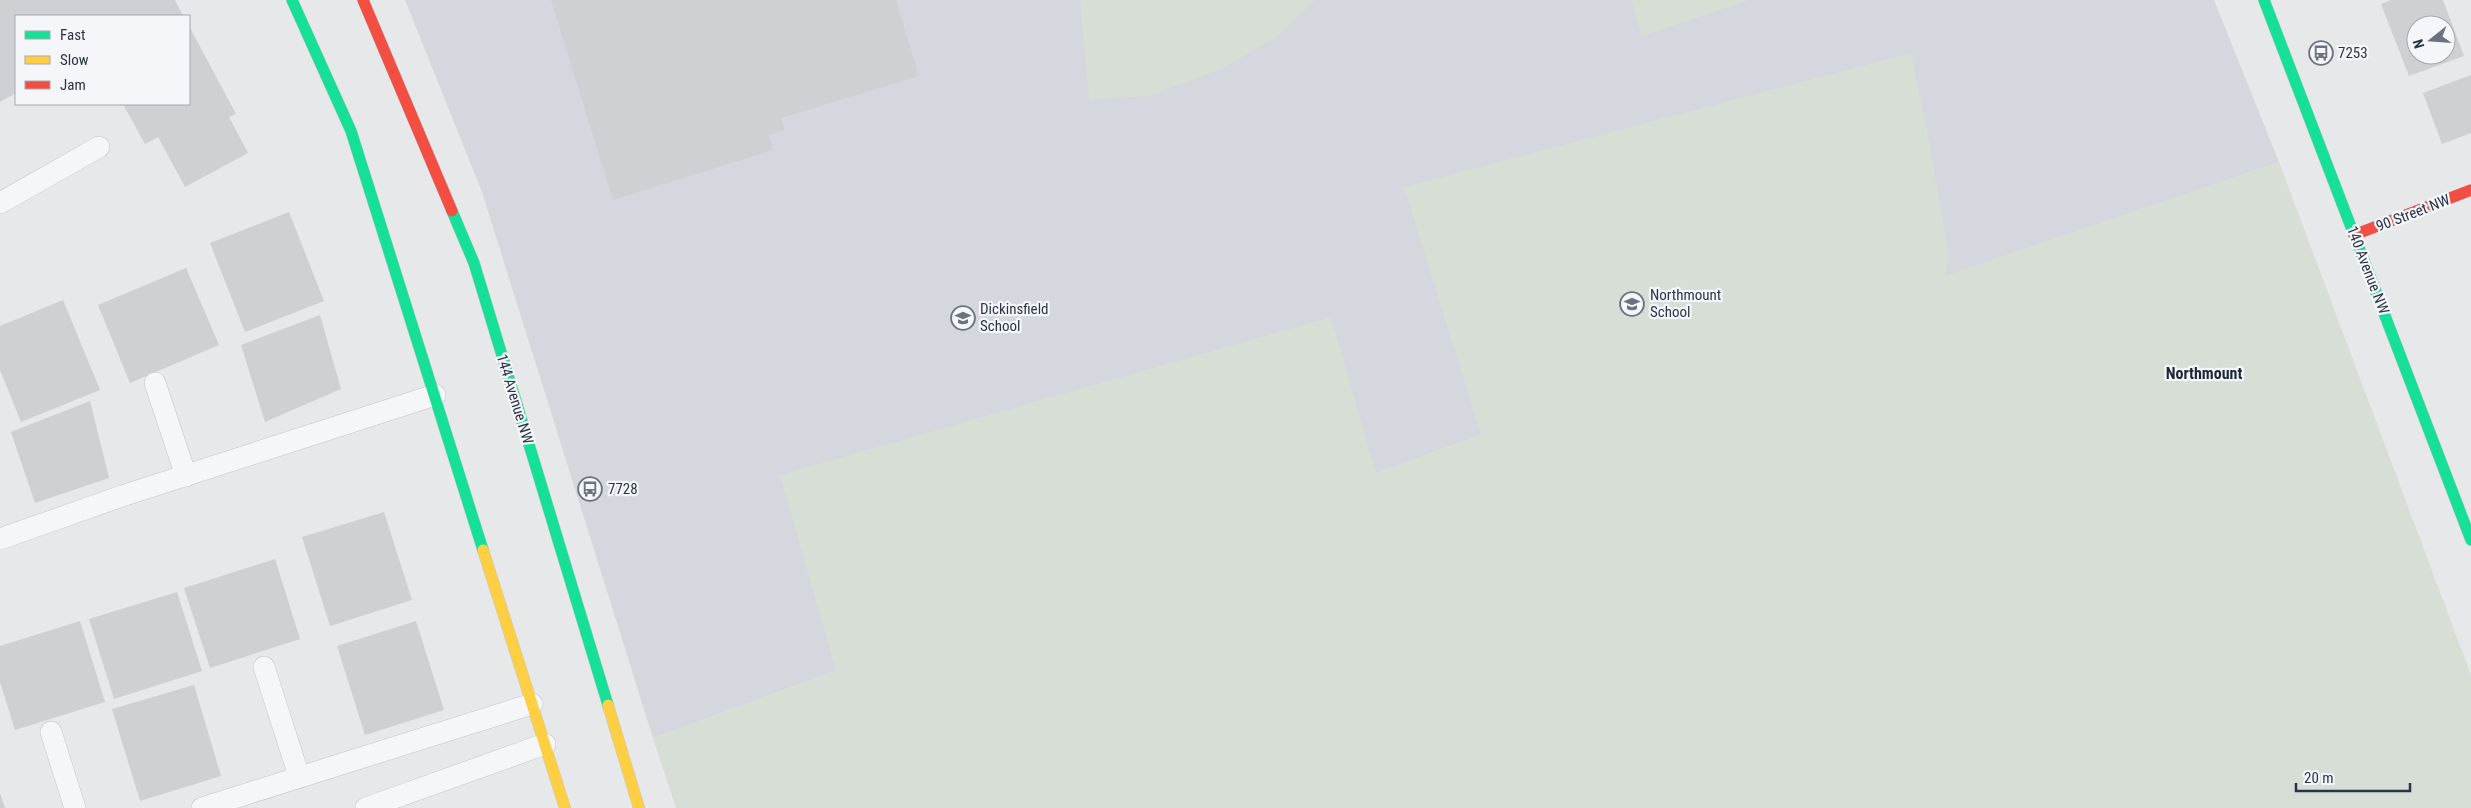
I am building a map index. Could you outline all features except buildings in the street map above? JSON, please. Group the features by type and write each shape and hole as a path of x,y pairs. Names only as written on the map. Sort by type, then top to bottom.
{"street":[{"path":"292,0 350,131 565,808"},
{"name":"144 Avenue NW","path":"363,0 474,263 639,808"},
{"name":"140 Avenue NW","path":"2264,0 2471,540"},
{"name":"90 Street NW","path":"2354,235 2471,190"}],"lane":[{"path":"0,203 99,147"},
{"path":"156,383 186,476"},
{"path":"0,539 435,395"},
{"path":"264,667 299,776"},
{"path":"202,808 532,704"},
{"path":"51,732 75,808"},
{"path":"366,808 545,744"}],"shaded area":[{"name":"Dickinsfield School","path":"405,0 2214,0 2279,162 1453,445 653,738 482,192"},
{"path":"1080,0 1315,0 1278,36 1221,69 1149,96 1089,100"},
{"path":"1631,0 1749,0 1642,36"},
{"path":"1911,53 1930,146 1949,256 1945,276 2279,162 2471,675 2471,808 676,808 653,738 836,671 780,475 1331,317 1376,473 1481,435 1404,187"}],"traffic: fast":[{"path":"292,0 351,131 483,550"},
{"path":"2264,0 2471,540"},
{"path":"452,211 474,263 608,705"}],"traffic: slow":[{"path":"483,550 565,808"},
{"path":"608,705 639,808"}],"traffic: jam":[{"path":"363,0 452,211"},
{"path":"2354,235 2471,190"}],"place":[{"name":"7253","path":"2321,53"},
{"name":"Northmount School","path":"1632,304"},
{"name":"Dickinsfield School","path":"963,318"},
{"name":"7728","path":"590,489"}],"district":[{"name":"Northmount","path":"2204,373"}]}
